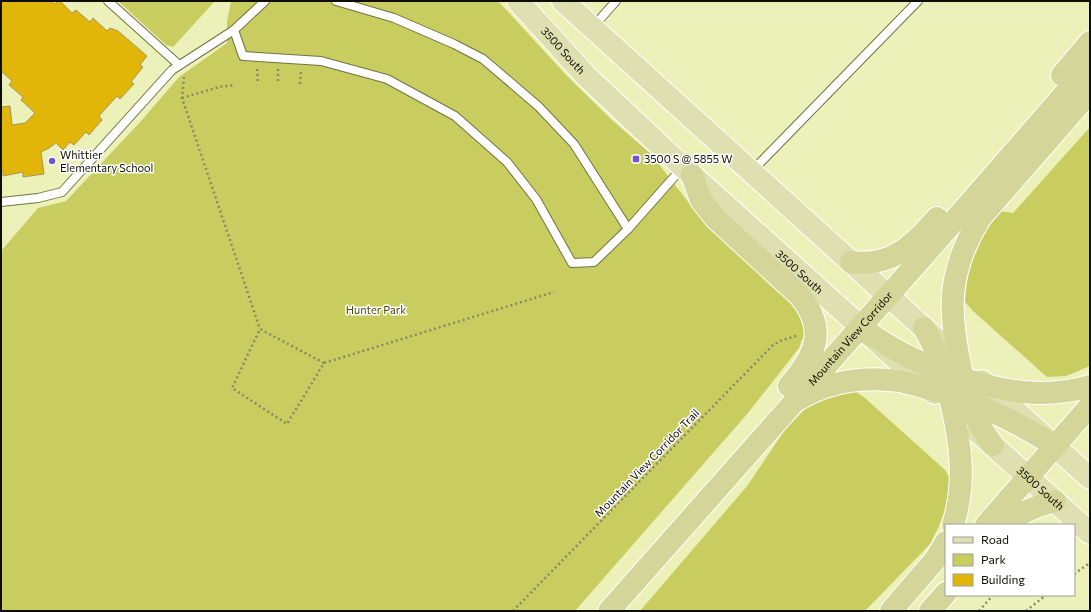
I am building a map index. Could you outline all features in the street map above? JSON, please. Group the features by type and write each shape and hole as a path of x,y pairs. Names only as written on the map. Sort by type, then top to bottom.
{"highway":[{"path":"851,262 863,263 888,258 906,249 920,237 1090,42"},
{"name":"Mountain View Corridor","path":"614,605 889,295 1090,65"},
{"path":"953,524 959,499 961,465 952,387 952,300 957,269 969,237 980,218 1090,92"},
{"path":"614,605 700,489 800,373 810,358 815,340 814,322 806,303 714,218 701,200 687,171"},
{"path":"860,327 894,350 917,361 952,387 1030,430 1055,446"},
{"path":"924,328 937,351 952,387"},
{"path":"793,403 807,394 823,387 860,380 898,381 952,387 989,387 1034,394 1060,392 1090,386"},
{"path":"987,524 1090,406"},
{"path":"1007,524 1033,508 1055,501"},
{"path":"891,611 935,560 945,544"},
{"path":"910,611 945,571"},
{"path":"930,611 945,593"}],"main road":[{"name":"3500 South","path":"518,1 587,77 687,171 860,327"},
{"path":"563,1 924,328"},
{"name":"3500 South","path":"952,387 993,445 1090,533"},
{"path":"989,387 1090,478"}],"lane":[{"path":"108,1 179,65"},
{"path":"1,202 38,198 62,192 172,70 234,30 265,1"},
{"path":"336,1 394,18 454,44 483,59 538,106 574,144 628,229"},
{"path":"592,28 616,1"},
{"path":"751,172 918,1"},
{"path":"234,30 243,56 321,61 387,79 455,116 508,162 536,199 572,264 594,262 687,171"}],"path":[{"path":"184,76 182,98 260,329 324,363"},
{"path":"182,98 219,87 234,85"},
{"path":"260,329 232,388 287,424 324,363 554,292"},
{"name":"Mountain View Corridor Trail","path":"513,611 770,348 782,340 799,335"},
{"path":"1075,573 1090,563"},
{"path":"979,611 992,596"},
{"path":"1026,611 1045,596"}],"green space":[{"path":"118,1 215,1 173,47 166,45"},
{"name":"Hunter Park","path":"231,1 498,1 568,77 613,121 651,154 689,203 789,294 800,307 805,332 799,348 748,413 575,611 1,611 1,251 38,208 66,201 142,120 179,77 227,43 227,22"},
{"path":"1090,127 1090,366 1066,376 1047,377 973,311 965,302 968,276 980,243 1000,211 1013,213"},
{"path":"855,391 865,398 945,470 950,479 947,504 939,526 930,544 865,611 640,611 748,485 786,428 804,410 822,399 843,392"}],"building":[{"path":"1,1 52,1 55,4 60,1 72,13 76,10 90,22 93,18 107,31 110,28 118,31 147,56 140,65 143,67 131,82 134,84 120,99 117,96 99,116 102,120 89,135 86,132 74,145 70,142 63,150 56,143 41,152 44,174 23,177 23,172 3,176 3,171 1,172 1,107 10,106 12,125 25,123 35,113 21,100 23,97 9,85 12,81 1,71"}],"place":[{"name":"3500 S @ 5855 W","path":"636,159"},
{"name":"Whittier Elementary School","path":"52,161"}]}
